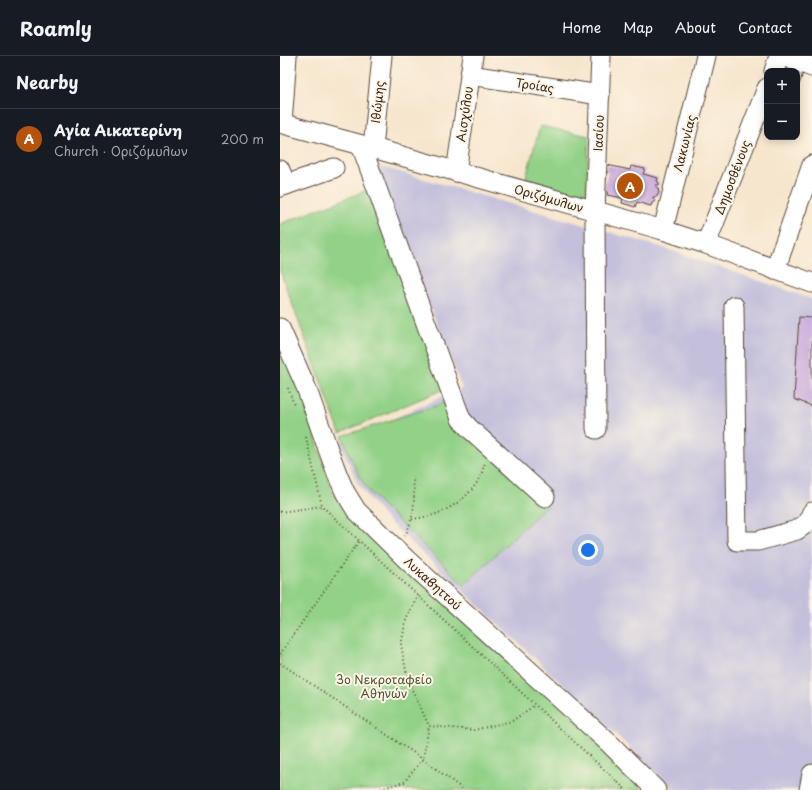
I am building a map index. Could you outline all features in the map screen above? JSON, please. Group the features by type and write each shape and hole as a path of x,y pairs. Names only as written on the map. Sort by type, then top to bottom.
{"street":[{"path":"281,123 287,56"},
{"name":"Ιθώμης","path":"367,146 382,56"},
{"name":"Αισχύλου","path":"456,172 472,56"},
{"name":"Ιασίου","path":"596,429 595,211 601,56"},
{"name":"Λακωνίας","path":"663,230 706,56"},
{"path":"775,68 779,56"},
{"path":"783,56 812,67"},
{"name":"Τροίας","path":"470,75 600,95"},
{"name":"Δημοσθένους","path":"706,244 764,96"},
{"name":"Οριζόμυλων","path":"281,123 663,230 706,244 812,283"},
{"path":"367,146 461,418 469,428 545,497"},
{"path":"775,270 812,165"},
{"path":"282,181 334,168"},
{"path":"734,306 737,540 758,540 797,530 807,523 812,512"},
{"name":"Λυκαβηττού","path":"280,328 306,386 329,452 345,492 356,510 397,550 610,743 656,790"},
{"path":"809,790 812,774"}],"path":[{"path":"412,519 434,514 447,509 462,500 473,489 480,477 486,462 488,445"},
{"path":"397,550 412,519 414,507 414,477"},
{"path":"280,512 322,506"},
{"path":"280,654 359,540"},
{"path":"377,790 404,782 423,759 429,726 408,681 401,645 406,620 418,595"},
{"path":"280,663 423,759 464,790"},
{"path":"429,726 474,730 512,721 535,705"}],"shaded area":[{"path":"375,165 661,247 812,299 812,790 675,790 385,518 357,483 340,442 462,388"}],"green space":[{"path":"540,126 589,136 586,198 525,181"},
{"path":"373,188 451,386 340,433 280,271 280,224"},
{"name":"3ο Νεκροταφείο Αθηνών","path":"280,342 303,395 332,492 348,513 567,710 642,790 280,790"},
{"path":"444,403 452,419 547,505 464,585 367,489 358,474 342,436"}],"building":[{"path":"787,65 797,68 786,68"},
{"path":"800,69 804,70 800,82"},
{"path":"607,165 630,170 631,166 645,169 643,174 658,178 657,181 659,185 656,185 656,187 658,188 659,193 657,196 653,197 655,201 651,206 637,202 635,207 622,203 623,198 607,195 608,192 603,191 608,172 605,171"},
{"path":"799,317 812,318 812,406 794,399"}],"place":[{"name":"Αγία Αικατερίνη","path":"630,186"}]}
